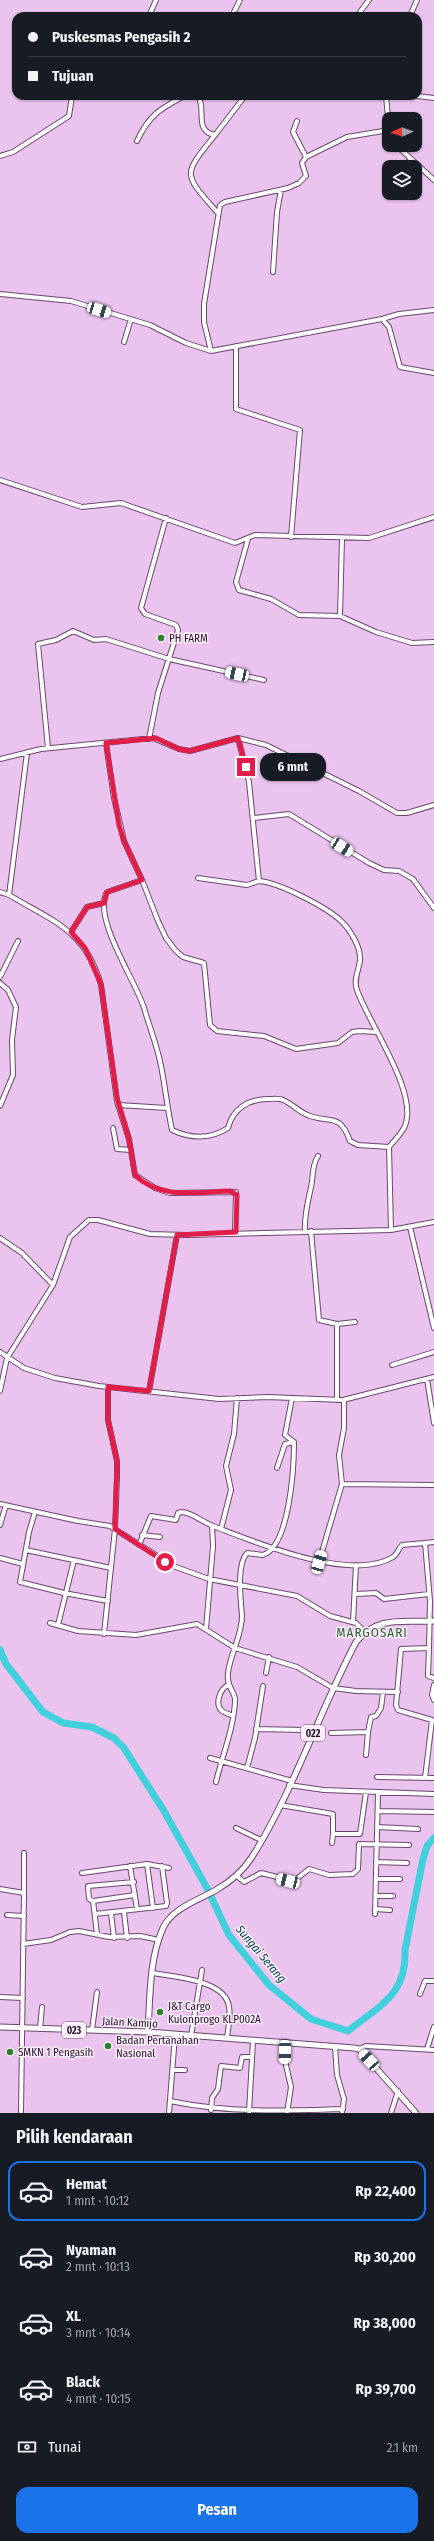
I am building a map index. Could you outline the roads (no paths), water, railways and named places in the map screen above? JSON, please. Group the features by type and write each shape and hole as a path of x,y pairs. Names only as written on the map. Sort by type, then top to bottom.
{"main road":[{"path":"364,1631 380,1623 432,1621"},
{"name":"022","path":"148,2032 153,1973 159,1940 169,1918 216,1890 236,1875 252,1857 280,1805 333,1688 356,1642 364,1631"},
{"name":"Jalan Kamijo","path":"0,2027 148,2032 335,2046 357,2049"},
{"path":"357,2049 398,2091 416,2113"}],"street":[{"path":"151,12 156,0"},
{"path":"234,12 240,0"},
{"path":"360,12 369,0"},
{"path":"412,12 418,0"},
{"path":"422,97 434,98"},
{"path":"0,156 13,152 69,116 71,100"},
{"path":"137,141 150,118 159,110 177,100"},
{"path":"198,100 202,128 208,134 215,135"},
{"path":"217,212 192,184 190,174 194,161 242,100"},
{"path":"386,100 387,112"},
{"path":"297,121 293,132 306,157"},
{"path":"211,351 204,322 204,304 217,212 220,205 225,202 281,190 295,185 304,179 306,173 302,163 306,157 347,136 382,130"},
{"path":"403,152 410,160"},
{"path":"422,170 434,180"},
{"path":"273,272 277,212 281,190"},
{"path":"0,294 71,301 150,325 186,344 211,351 382,319 399,314 434,310"},
{"path":"124,342 131,319"},
{"path":"382,319 389,327 400,367 434,373"},
{"path":"236,346 236,409 300,430 291,537"},
{"path":"0,480 82,508 121,504 166,518 235,543 255,535 369,538 434,517"},
{"path":"149,739 154,708 178,627 145,614 141,608 166,518"},
{"path":"340,616 342,538"},
{"path":"248,539 236,582 240,590 271,599 300,615 340,616 376,632 412,643 434,642"},
{"path":"48,748 38,644 56,640 73,631 94,640 106,639 169,659 264,680"},
{"path":"238,738 249,782 254,818 259,881"},
{"path":"0,759 48,748 149,739 159,739 179,749 190,751 238,738 266,745 359,791 397,813 407,813 434,805"},
{"path":"106,743 119,825 124,841 166,938 183,957 204,962 210,1025 217,1032 264,1036 296,1049 338,1043 352,1032 376,1032"},
{"path":"9,896 27,753"},
{"path":"254,818 289,814 369,863 384,870 399,871 413,879 434,908"},
{"path":"198,878 247,885 259,881 269,881 294,892 340,920 357,944 360,960 356,989 401,1082 408,1114 404,1128 389,1147 391,1230"},
{"path":"142,880 107,892 104,903 114,947 137,988 144,1007 160,1061 172,1130 180,1134 205,1137 217,1135 228,1128 230,1118 238,1108 256,1099 282,1099 310,1116 332,1118 345,1129 350,1141 358,1144 389,1147"},
{"path":"0,892 71,932 85,948 101,984 118,1105 131,1150 135,1175 160,1190 175,1193 236,1192 236,1232"},
{"path":"71,932 87,907 104,903"},
{"path":"0,976 18,941"},
{"path":"0,983 8,990 16,1007 12,1040 13,1075 0,1106"},
{"path":"118,1105 167,1108"},
{"path":"113,1128 118,1149 131,1150"},
{"path":"304,1231 304,1216 311,1186 312,1167 318,1156"},
{"path":"0,1392 7,1358 53,1285 70,1237 89,1220 98,1220 150,1234 177,1235 236,1232 391,1230 434,1222"},
{"path":"410,1227 434,1327"},
{"path":"311,1231 318,1292 318,1317 321,1321 336,1324 355,1322"},
{"path":"149,1391 177,1235"},
{"path":"0,1238 26,1257 53,1285"},
{"path":"336,1324 337,1400"},
{"path":"0,1352 24,1368 55,1378 108,1387 219,1399 292,1398 344,1400 434,1377"},
{"path":"392,1365 434,1352"},
{"path":"427,1379 433,1406 434,1423"},
{"path":"104,1634 115,1529 117,1461 108,1420 108,1387"},
{"path":"221,1529 231,1490 226,1466 234,1434 237,1398"},
{"path":"292,1398 285,1435 294,1442"},
{"path":"319,1562 342,1484 339,1455 345,1422 344,1400"},
{"path":"277,1468 285,1444 294,1442"},
{"path":"216,1782 233,1716 235,1697 228,1685 228,1671 242,1624 240,1585 245,1556 251,1553 263,1554 272,1547 284,1523 290,1502 294,1442"},
{"path":"342,1484 434,1486"},
{"path":"0,1504 115,1529 173,1566 209,1579 297,1596 330,1616 353,1622 364,1631"},
{"path":"0,1525 6,1505"},
{"path":"35,1512 20,1582 64,1593 108,1601"},
{"path":"139,1544 152,1516 176,1520 178,1513 185,1512 212,1526 319,1562 356,1565 374,1563 391,1558 405,1544 434,1542"},
{"path":"206,1629 209,1579 213,1546 212,1526"},
{"path":"142,1535 160,1537"},
{"path":"425,1543 432,1621 428,1676 434,1678"},
{"path":"26,1550 111,1568"},
{"path":"0,1558 23,1564"},
{"path":"58,1625 64,1593 74,1560"},
{"path":"353,1622 356,1565"},
{"path":"355,1594 376,1593 384,1600 429,1594"},
{"path":"50,1623 78,1631 104,1634 147,1633 194,1624 206,1629 235,1648 269,1657 297,1667 333,1688 398,1692"},
{"path":"425,1778 433,1720 415,1713 398,1710 398,1692 402,1648 429,1648"},
{"path":"266,1672 269,1657"},
{"path":"228,1685 221,1693 218,1705 221,1710 233,1716"},
{"path":"434,1685 432,1695 434,1700"},
{"path":"247,1768 256,1729 263,1686"},
{"path":"366,1755 371,1717 376,1716 381,1708 383,1692"},
{"path":"256,1729 304,1730 312,1735"},
{"path":"331,1733 368,1732"},
{"path":"210,1758 247,1768 310,1789 378,1793 434,1794"},
{"path":"377,1776 434,1778"},
{"path":"236,1875 244,1882 261,1873 294,1881 309,1869 329,1875 355,1873 358,1869 360,1834 366,1792"},
{"path":"378,1793 375,1912 390,1910"},
{"path":"280,1805 333,1814 332,1844"},
{"path":"378,1811 434,1812"},
{"path":"377,1827 418,1829"},
{"path":"236,1828 261,1840"},
{"path":"333,1834 360,1834"},
{"path":"360,1844 410,1845"},
{"path":"21,2113 24,1853"},
{"path":"376,1862 407,1863"},
{"path":"148,1864 153,1908"},
{"path":"82,1873 148,1864 169,1868"},
{"path":"130,1866 134,1882 137,1910"},
{"path":"95,1914 124,1912 164,1906 167,1903 162,1866"},
{"path":"376,1879 400,1879"},
{"path":"97,1934 93,1901 89,1899 88,1886 134,1882"},
{"path":"0,1889 24,1893"},
{"path":"93,1901 135,1895"},
{"path":"376,1896 393,1896"},
{"path":"124,1912 127,1938"},
{"path":"111,1913 114,1938"},
{"path":"7,1915 24,1916"},
{"path":"23,1944 51,1940 75,1931 114,1938 146,1936 159,1940"},
{"path":"191,2036 202,1970"},
{"path":"153,1973 199,1982 217,1988 225,1995 229,2006 227,2038"},
{"path":"420,1994 425,1981 434,1981"},
{"path":"92,2030 97,1992"},
{"path":"0,1996 23,1998"},
{"path":"40,2029 42,2007"},
{"path":"427,2049 434,2027"},
{"path":"169,2113 175,2035"},
{"path":"249,2112 253,2041"},
{"path":"285,2042 285,2061 291,2087 287,2113"},
{"path":"170,2101 212,2110 287,2113 343,2111 344,2099 337,2075 335,2046"},
{"path":"357,2049 366,2046 434,2050"},
{"path":"212,2110 212,2098 218,2089 221,2066 240,2068 242,2057 251,2057"},
{"path":"173,2070 185,2070"},
{"path":"391,2113 398,2091"}],"waterway":[{"name":"Sungai Serang","path":"0,1650 6,1664 43,1712 63,1723 92,1727 114,1738 124,1748 164,1811 207,1888 229,1935 269,1985 311,2019 348,2031 380,2006 396,1989 401,1978 404,1965 405,1950 423,1859 427,1846 434,1838"}],"place":[{"name":"PH FARM","path":"161,638"},
{"name":"J&T Cargo Kulonprogo KLP002A","path":"160,2012"},
{"name":"Badan Pertanahan Nasional","path":"108,2046"},
{"name":"SMKN 1 Pengasih","path":"10,2052"}],"district":[{"name":"MARGOSARI","path":"372,1632"}]}
